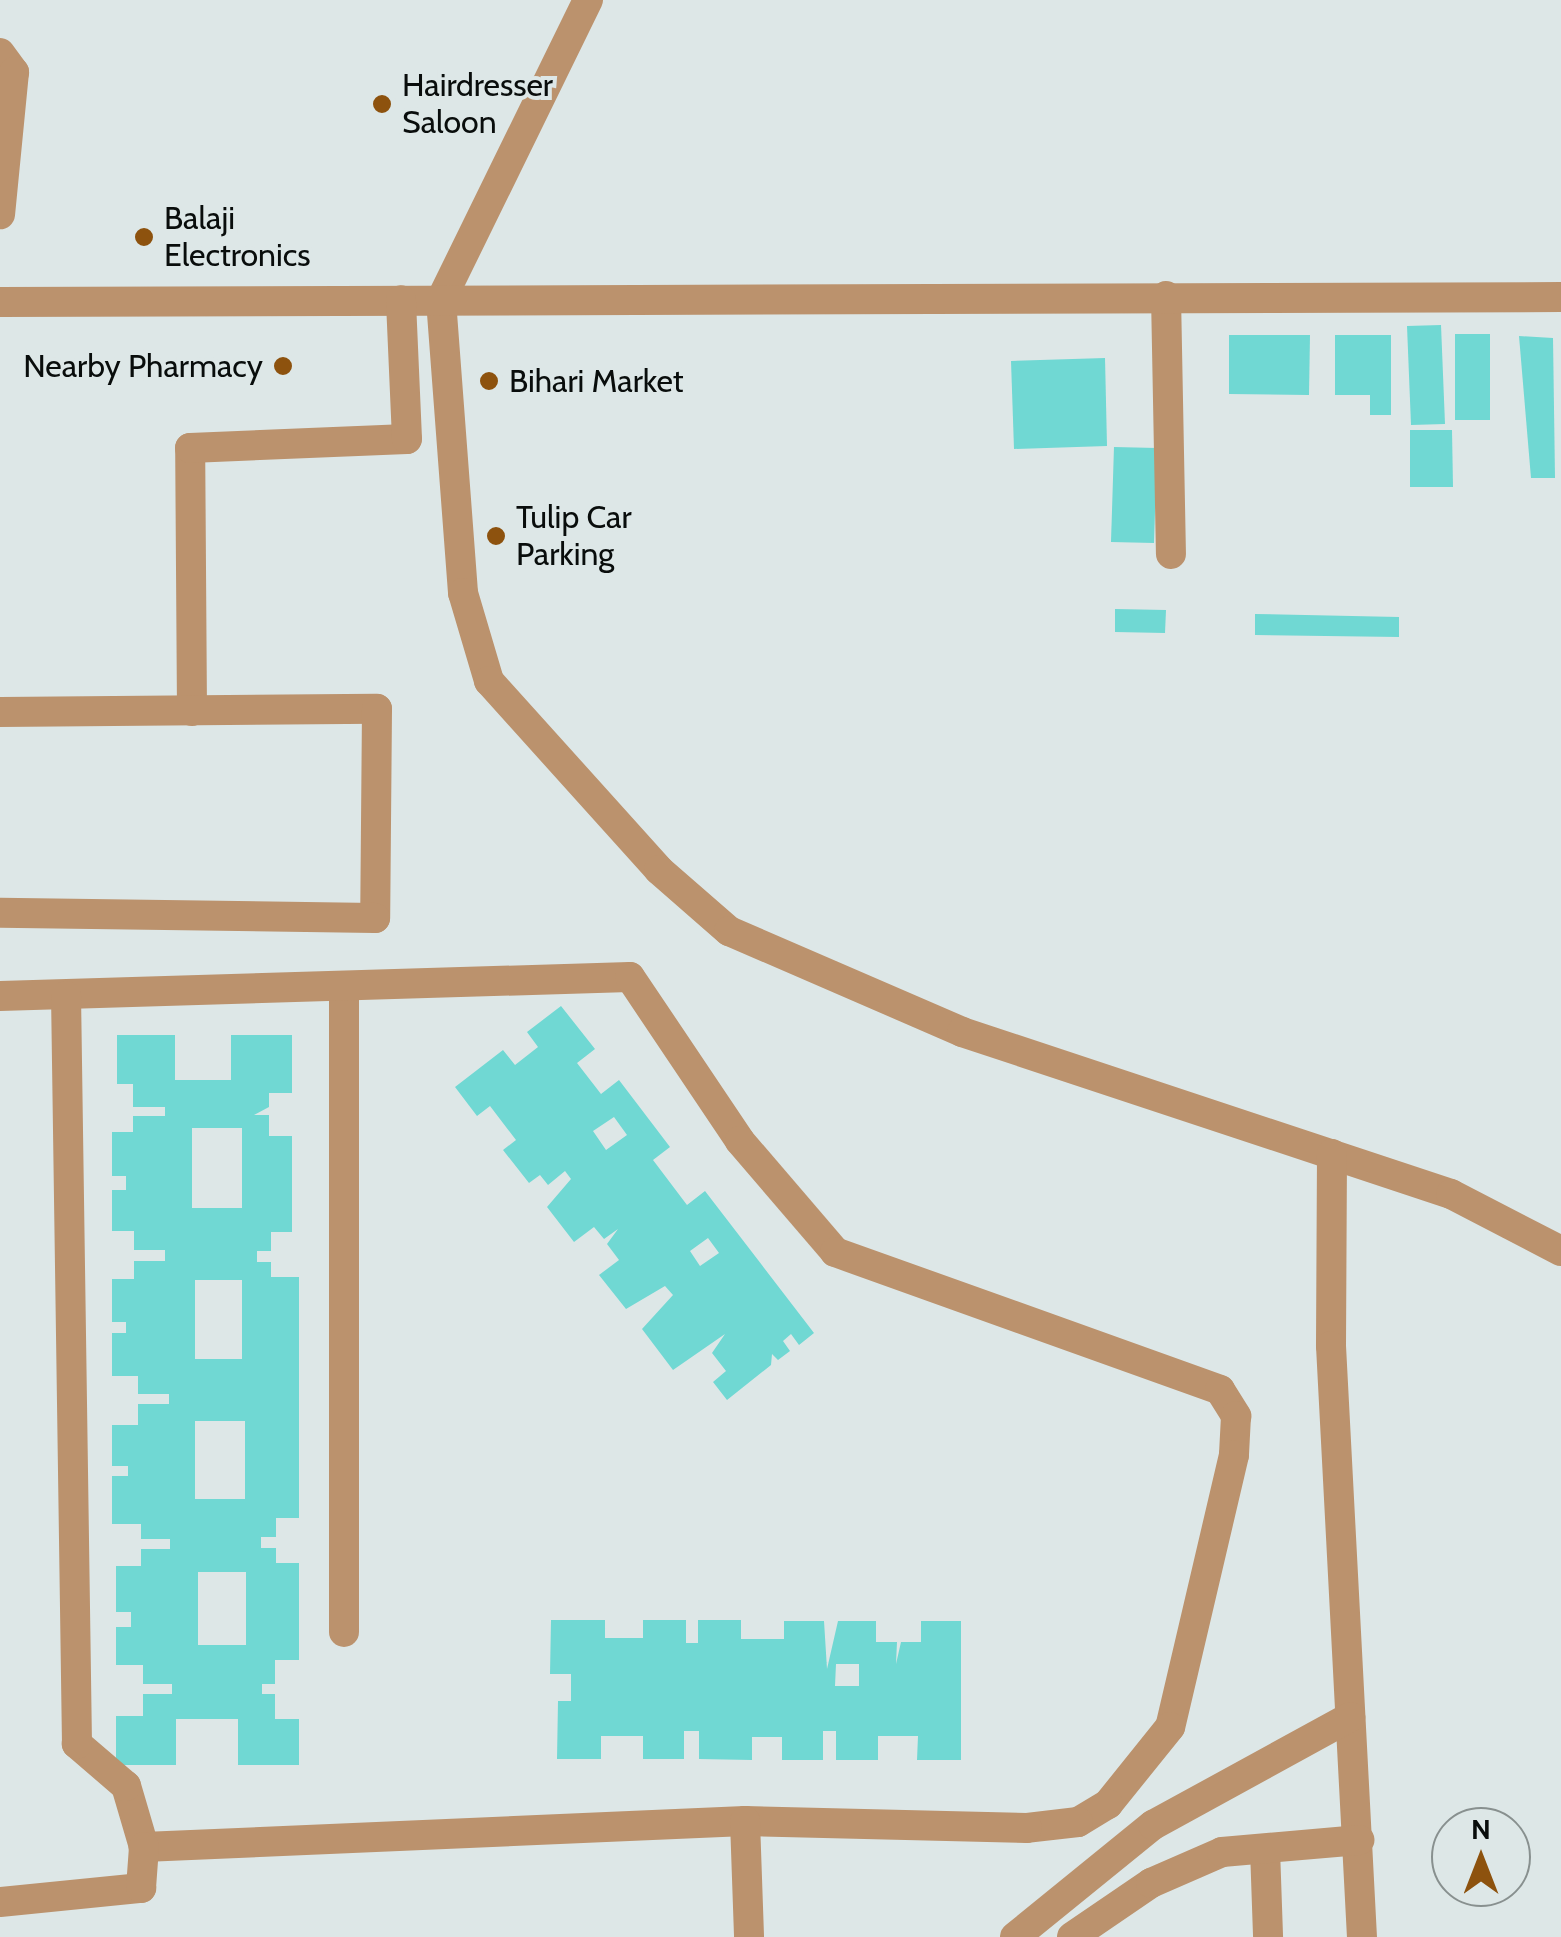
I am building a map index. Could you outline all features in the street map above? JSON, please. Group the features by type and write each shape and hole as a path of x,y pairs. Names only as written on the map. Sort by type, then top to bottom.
{"street":[{"path":"588,0 440,300 463,593 489,681 658,870 729,931 962,1032 1451,1194 1561,1251"},
{"path":"0,53 14,72 0,214"},
{"path":"1166,296 1171,554"},
{"path":"0,302 1561,297"},
{"path":"192,711 190,448 407,439 401,300"},
{"path":"0,712 377,709 376,918 0,913"},
{"path":"0,996 630,977 740,1141 835,1252 1188,1374 1220,1390 1236,1416 1170,1727 1108,1804 1078,1822 1027,1828 744,1821 144,1846"},
{"path":"344,987 344,1632"},
{"path":"0,1902 141,1888 144,1846 126,1786 77,1744 66,996"},
{"path":"1332,1154 1331,1346 1362,1937"},
{"path":"1016,1937 1152,1825 1350,1717"},
{"path":"744,1821 748,1937"},
{"path":"1072,1937 1151,1883 1222,1852 1359,1840"},
{"path":"1264,1849 1268,1937"}],"building":[{"path":"1441,325 1445,424 1411,425 1407,326"},
{"path":"1455,334 1490,334 1490,420 1455,420"},
{"path":"1229,335 1310,335 1309,395 1229,394"},
{"path":"1335,335 1391,335 1391,415 1370,415 1370,395 1335,395"},
{"path":"1519,336 1553,338 1555,478 1531,478"},
{"path":"1105,358 1107,446 1014,449 1011,361"},
{"path":"1410,430 1452,430 1453,487 1410,487"},
{"path":"1114,447 1157,448 1154,543 1111,542"},
{"path":"1115,609 1166,610 1165,633 1115,632"},
{"path":"1255,614 1399,617 1399,637 1255,635"},
{"path":"561,1006 595,1049 577,1063 601,1094 619,1080 670,1147 653,1160 687,1205 705,1191 814,1333 799,1345 791,1334 783,1341 790,1351 778,1360 772,1354 771,1365 727,1400 713,1382 726,1371 712,1353 725,1334 673,1370 642,1329 673,1295 665,1286 626,1309 599,1275 619,1260 607,1244 618,1229 604,1239 594,1227 574,1242 547,1207 571,1179 565,1171 548,1185 540,1175 529,1183 503,1150 516,1140 490,1106 477,1116 455,1087 503,1050 515,1065 538,1047 527,1032","holes":["614,1117 627,1135 606,1150 593,1131","708,1238 719,1253 700,1266 690,1251"]},
{"path":"117,1035 175,1035 175,1080 231,1080 231,1035 292,1035 292,1093 269,1093 269,1107 254,1115 269,1115 269,1136 292,1136 292,1232 271,1232 271,1251 257,1251 257,1262 271,1262 271,1277 299,1277 299,1518 276,1518 276,1537 261,1537 261,1548 276,1548 276,1563 299,1563 299,1660 275,1660 275,1684 262,1684 262,1694 275,1694 275,1719 299,1719 299,1765 238,1765 238,1719 176,1719 176,1765 116,1765 116,1716 143,1716 143,1694 172,1694 172,1684 143,1684 143,1665 116,1665 116,1627 131,1627 131,1612 116,1612 116,1566 141,1566 141,1549 170,1549 170,1539 141,1539 141,1524 112,1524 112,1476 128,1476 128,1466 112,1466 112,1425 138,1425 138,1404 169,1404 169,1394 138,1394 138,1376 112,1376 112,1333 126,1333 126,1322 112,1322 112,1279 134,1279 134,1261 165,1261 165,1250 134,1250 134,1231 112,1231 112,1190 126,1190 126,1176 112,1176 112,1132 133,1132 133,1116 165,1116 165,1107 133,1107 133,1084 117,1084","holes":["192,1128 242,1128 242,1208 192,1208","195,1280 242,1280 242,1359 195,1359","195,1421 245,1421 245,1499 195,1499","198,1572 246,1572 246,1645 198,1645"]},
{"path":"551,1620 605,1620 605,1638 643,1638 643,1620 686,1620 686,1643 698,1643 698,1620 741,1620 741,1639 784,1639 784,1621 824,1621 827,1669 838,1621 876,1621 876,1642 897,1642 896,1664 901,1642 921,1642 921,1621 961,1621 961,1760 917,1760 918,1736 878,1736 878,1760 836,1760 836,1731 823,1731 823,1760 782,1760 782,1737 752,1737 752,1760 699,1759 699,1731 684,1731 684,1759 643,1759 643,1736 601,1736 601,1759 557,1759 558,1701 571,1701 571,1674 550,1674","holes":["836,1664 859,1664 859,1686 835,1686"]}],"place":[{"name":"Hairdresser Saloon","path":"382,104"},
{"name":"Balaji Electronics","path":"144,237"},
{"name":"Nearby Pharmacy","path":"283,366"},
{"name":"Bihari Market","path":"489,381"},
{"name":"Tulip Car Parking","path":"496,536"}]}
